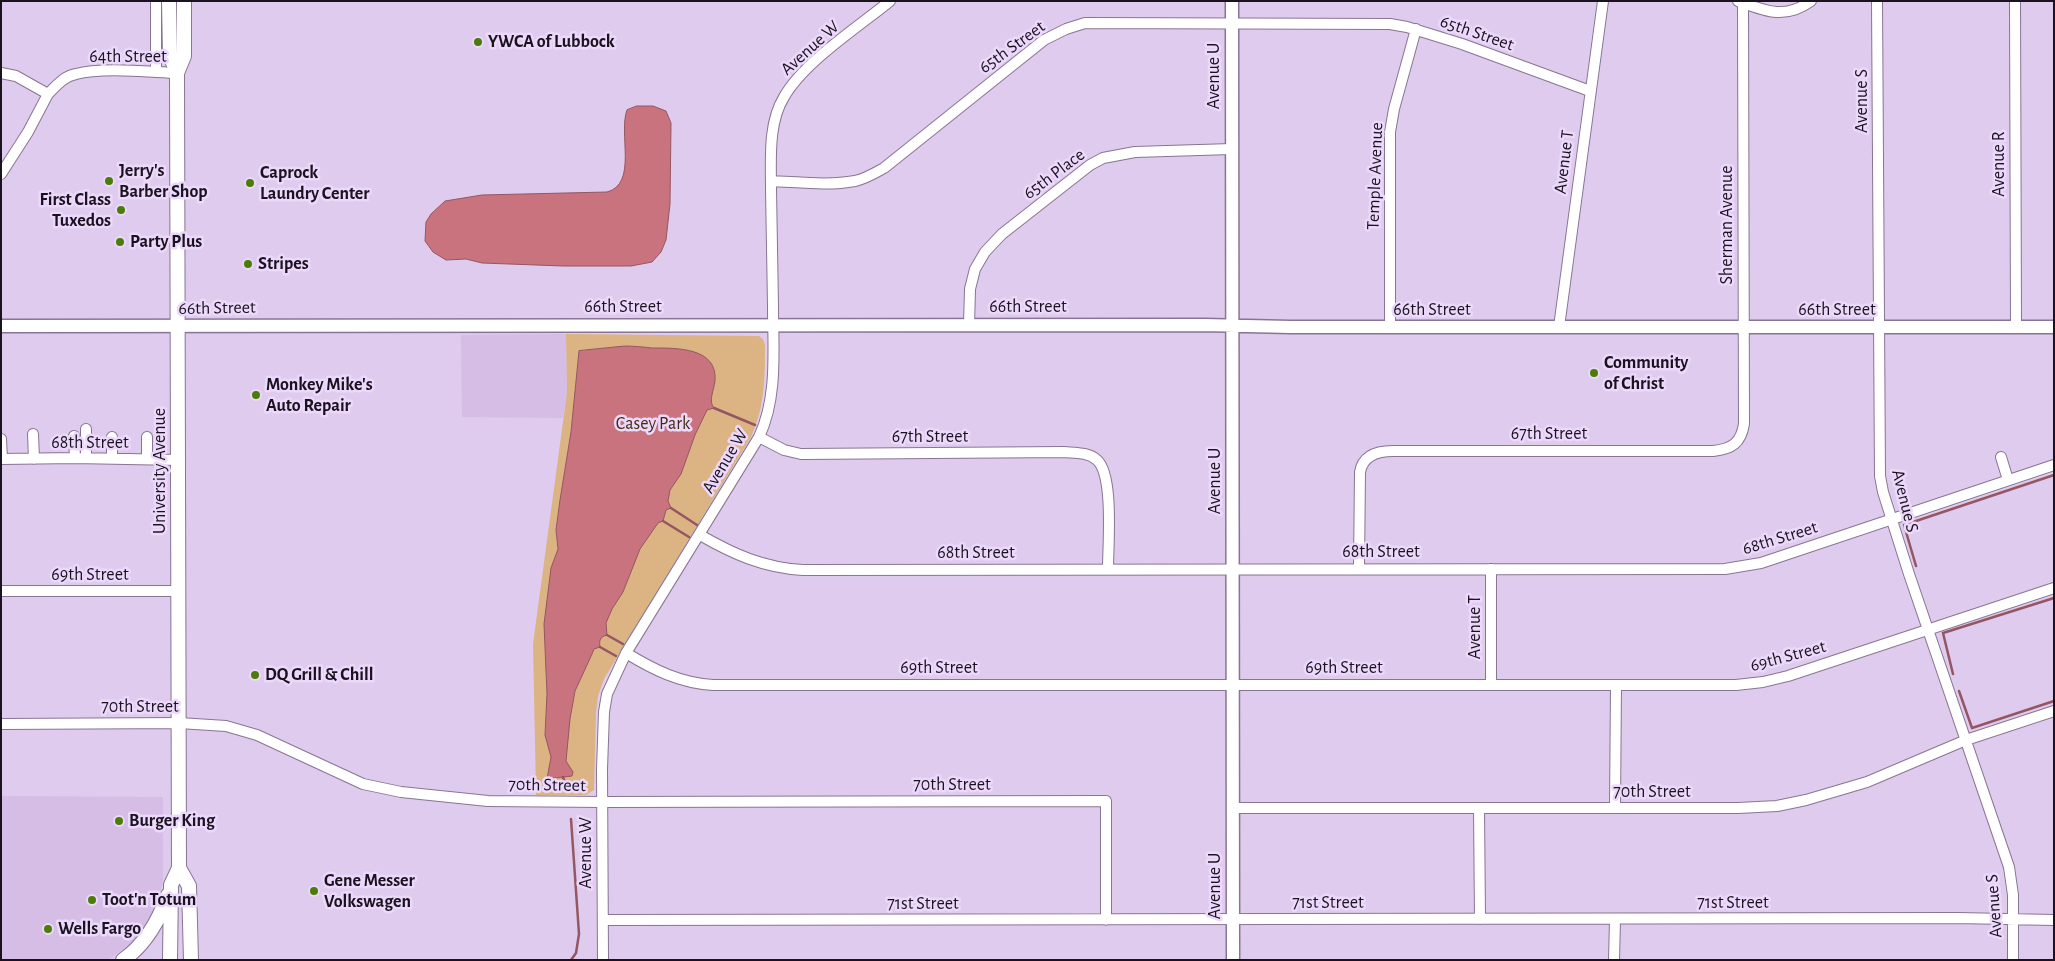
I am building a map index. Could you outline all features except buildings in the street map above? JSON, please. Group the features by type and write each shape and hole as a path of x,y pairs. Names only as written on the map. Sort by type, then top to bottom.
{"main road":[{"name":"University Avenue","path":"169,1 170,55 177,73 180,590 179,868 171,885 170,960"},
{"name":"University Avenue","path":"177,73 184,56 184,1"},
{"name":"University Avenue","path":"179,868 189,886 191,960"},
{"path":"123,960 132,954 145,938 164,906 171,885"},
{"path":"191,928 203,960"}],"street":[{"path":"156,1 156,72"},
{"name":"Avenue W","path":"603,960 602,802 604,712 607,694 626,654 759,437 767,418 772,395 771,181 773,128 777,110 794,81 813,63 890,1"},
{"name":"Avenue U","path":"1232,1 1233,960"},
{"name":"Avenue T","path":"1559,327 1603,1"},
{"path":"1740,2 1765,11 1782,13 1795,11 1811,1"},
{"name":"Avenue S","path":"1877,1 1880,327 1879,462 1883,492 2009,868 2013,895 2013,960"},
{"name":"Avenue R","path":"2015,1 2016,328"},
{"name":"Sherman Avenue","path":"1735,445 1742,434 1744,424 1740,2"},
{"name":"65th Street","path":"771,181 835,182 854,181 869,176 884,168 1044,40 1066,29 1085,23 1390,24 1416,29 1462,44 1590,91"},
{"name":"Temple Avenue","path":"1390,327 1390,132 1394,109 1416,29"},
{"name":"64th Street","path":"48,94 62,80 75,74 96,72 177,73"},
{"path":"1,73 16,76 48,94 28,132 1,174"},
{"name":"65th Place","path":"969,325 970,288 975,269 985,252 1002,234 1090,165 1103,158 1135,152 1232,149"},
{"name":"66th Street","path":"1,326 1205,325 1232,327 2054,327"},
{"path":"86,429 86,458"},
{"path":"34,434 34,459"},
{"path":"74,436 75,458"},
{"path":"112,437 112,458"},
{"path":"147,437 147,460"},
{"name":"67th Street","path":"759,437 784,450 801,454 1076,453 1093,457 1105,472 1108,486 1108,569"},
{"path":"1,439 2,459"},
{"name":"67th Street","path":"1359,568 1359,480 1364,461 1374,453 1394,451 1713,451 1735,445"},
{"path":"2001,457 2008,480"},
{"name":"68th Street","path":"2,459 112,458 179,460"},
{"name":"68th Street","path":"700,535 740,557 765,565 787,569 1737,568 1761,563 2054,465"},
{"name":"Avenue T","path":"1491,569 1492,685"},
{"name":"69th Street","path":"626,654 661,673 690,682 713,685 1736,685 1763,682 1788,676 2054,588"},
{"name":"69th Street","path":"1,591 180,590"},
{"path":"1614,808 1616,685"},
{"name":"70th Street","path":"1233,808 1738,808 1777,806 1806,800 1867,782 1966,740 2054,711"},
{"name":"70th Street","path":"1,724 179,723 218,725 240,729 342,776 382,789 488,801 1106,801 1106,920"},
{"path":"1479,808 1480,920"},
{"name":"71st Street","path":"603,920 2054,920"},
{"path":"1614,920 1614,960"}],"shaded area":[{"path":"637,106 653,106 666,111 671,123 670,204 666,240 661,252 652,262 631,266 563,266 482,263 466,259 446,260 433,252 425,241 426,222 431,214 445,201 482,195 607,192 616,187 622,179 625,169 624,131 627,110"},
{"path":"566,334 567,392 563,418 462,417 461,335"},
{"path":"625,346 683,349 703,356 710,362 714,370 715,381 711,402 714,408 707,410 695,435 681,474 670,490 668,501 671,508 666,510 663,521 658,523 640,549 623,592 606,623 607,635 600,639 600,647 594,649 575,691 566,761 573,772 572,776 547,779 551,757 545,735 547,694 544,624 551,568 558,549 556,530 571,432 579,351"},
{"path":"1,796 163,797 163,882 155,911 134,941 108,960 1,960"}],"green space":[{"name":"Casey Park","path":"566,334 759,336 763,339 765,345 764,380 762,403 751,437 604,679 598,696 596,713 594,790 586,795 536,795 533,644 567,392"}],"waterway":[{"path":"714,408 755,425"},
{"path":"1916,566 1904,525 2054,475"},
{"path":"671,508 697,525"},
{"path":"663,521 689,537"},
{"path":"1953,674 1943,633 2054,598"},
{"path":"607,635 623,644"},
{"path":"600,647 616,656"},
{"path":"1959,691 1972,728 2054,701"},
{"path":"571,819 579,934 576,953 571,960"}],"place":[{"name":"YWCA of Lubbock","path":"478,42"},
{"name":"Jerry's Barber Shop","path":"109,181"},
{"name":"Caprock Laundry Center","path":"250,183"},
{"name":"First Class Tuxedos","path":"121,210"},
{"name":"Party Plus","path":"120,242"},
{"name":"Stripes","path":"248,264"},
{"name":"Community of Christ","path":"1594,373"},
{"name":"Monkey Mike's Auto Repair","path":"256,395"},
{"name":"DQ Grill & Chill","path":"255,675"},
{"name":"Burger King","path":"119,821"},
{"name":"Gene Messer Volkswagen","path":"314,891"},
{"name":"Toot'n Totum","path":"92,900"},
{"name":"Wells Fargo","path":"48,929"}]}
